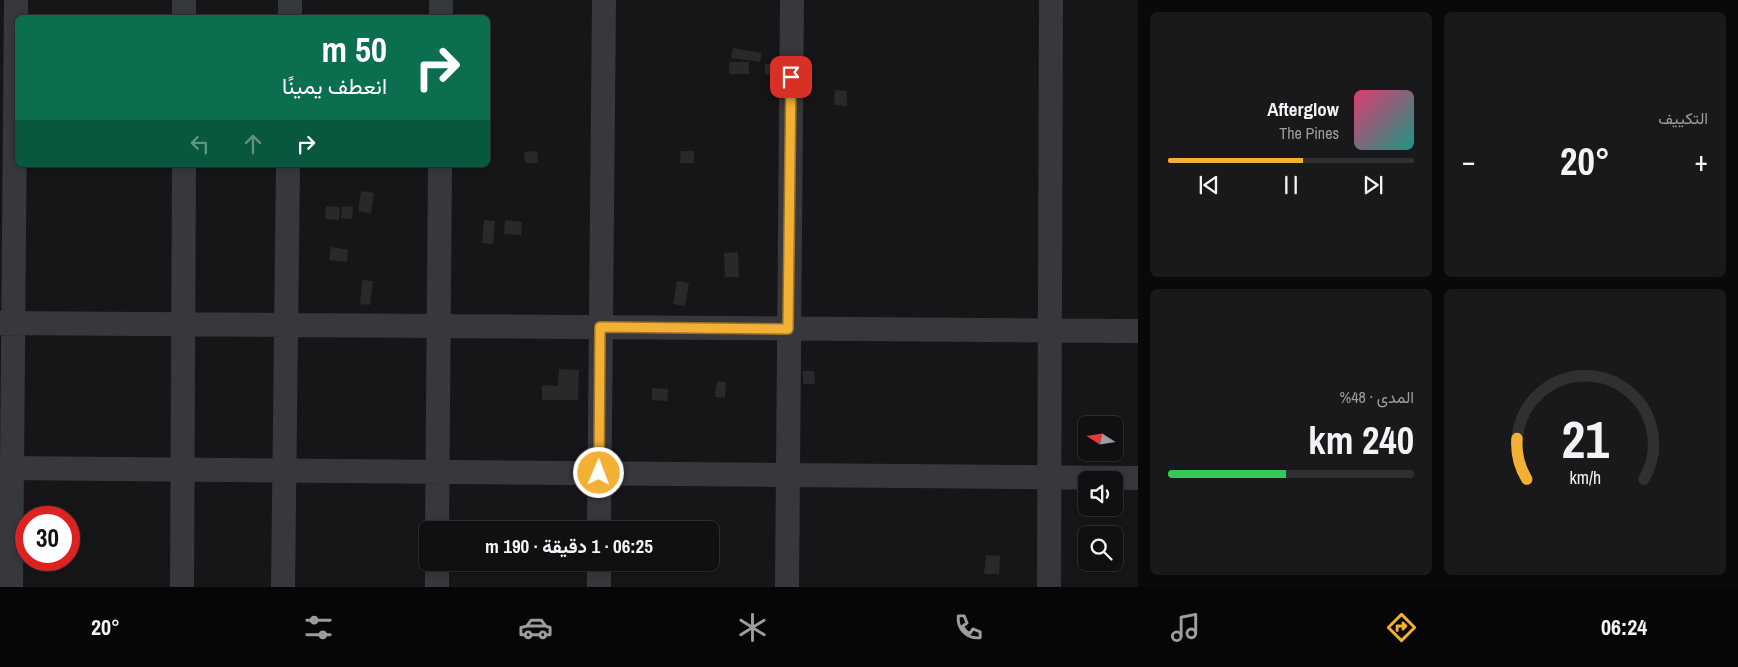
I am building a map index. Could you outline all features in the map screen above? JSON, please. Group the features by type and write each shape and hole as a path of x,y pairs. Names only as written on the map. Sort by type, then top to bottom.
{"street":[{"path":"16,0 16,15"},
{"path":"184,0 184,15"},
{"path":"290,0 290,15"},
{"path":"441,0 441,15"},
{"path":"599,521 604,0"},
{"path":"787,587 792,0"},
{"path":"1049,587 1051,0"},
{"path":"11,587 6,468 7,323 15,36"},
{"path":"182,587 184,167"},
{"path":"283,587 288,167"},
{"path":"437,521 440,167"},
{"path":"7,323 1138,331"},
{"path":"6,468 1138,478"},
{"path":"437,571 437,587"},
{"path":"598,587 599,571"}],"building":[{"path":"733,48 762,53 760,62 731,58"},
{"path":"729,62 749,62 749,74 729,74"},
{"path":"765,64 777,64 777,75 765,75"},
{"path":"835,90 847,91 847,106 834,105"},
{"path":"537,151 538,163 525,163 524,152"},
{"path":"681,151 694,151 694,163 680,163"},
{"path":"361,191 374,193 371,213 358,211"},
{"path":"326,206 340,207 339,220 325,219"},
{"path":"342,206 353,207 352,219 341,218"},
{"path":"484,220 495,221 493,244 482,243"},
{"path":"505,220 522,222 521,235 504,234"},
{"path":"331,247 348,250 347,262 329,260"},
{"path":"738,252 739,277 725,277 724,253"},
{"path":"362,280 373,281 370,305 360,304"},
{"path":"677,281 689,283 685,306 673,304"},
{"path":"559,369 579,370 578,400 542,400 542,385 558,386"},
{"path":"803,371 814,371 815,384 803,384"},
{"path":"717,381 726,382 725,398 715,397"},
{"path":"652,388 668,389 667,401 652,400"},
{"path":"986,555 1000,556 999,574 984,574"}],"route":[{"path":"599,473 600,327 788,329 791,77"}]}
